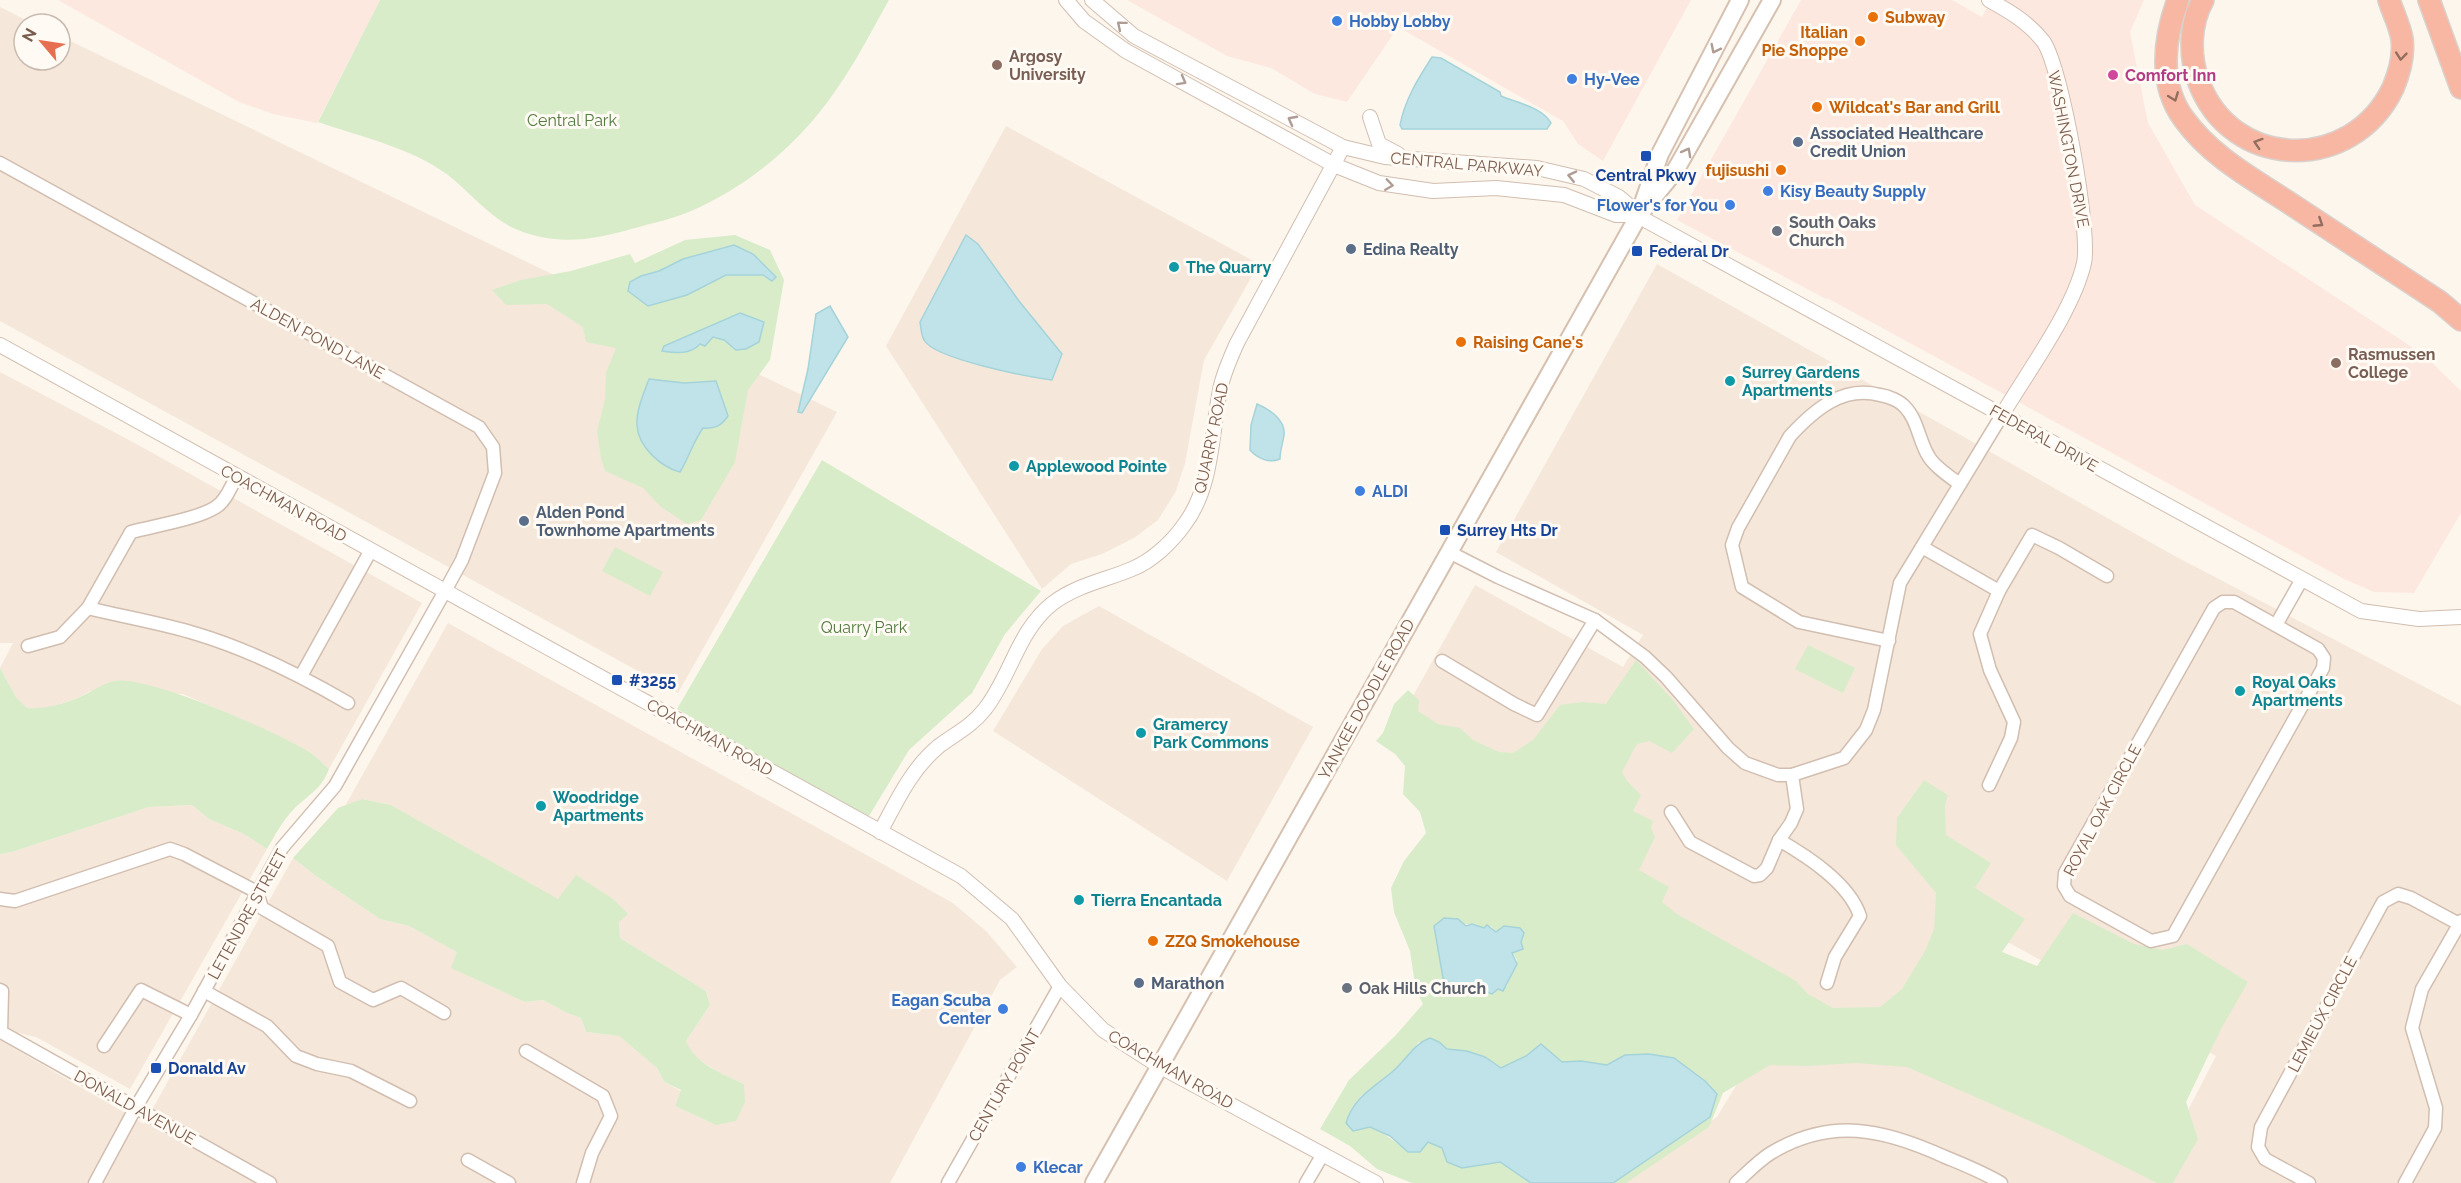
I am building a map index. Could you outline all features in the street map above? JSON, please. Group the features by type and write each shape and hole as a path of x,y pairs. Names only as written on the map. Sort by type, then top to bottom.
{"highway":[{"path":"2178,0 2169,24 2165,48 2167,72 2173,96 2183,118 2189,125 2215,154 2440,302 2461,320"},
{"path":"2203,0 2192,38 2193,67 2203,95 2220,119 2246,139 2283,151 2322,149 2358,132 2385,105 2399,75 2402,40 2389,0"},
{"path":"2430,0 2461,88"}],"main road":[{"name":"YANKEE DOODLE ROAD","path":"1094,1183 1639,215 1660,154 1740,0"},
{"name":"YANKEE DOODLE ROAD","path":"1639,215 1676,171 1772,0"}],"street":[{"name":"CENTRAL PARKWAY","path":"1066,0 1084,21 1126,51 1334,165 1379,183 1433,191 1496,188 1564,195 1616,214 1639,215"},
{"name":"CENTRAL PARKWAY","path":"1092,0 1134,36 1343,147 1385,157 1537,168 1584,179 1619,197 1639,215"},
{"name":"WASHINGTON DRIVE","path":"1989,0 2021,18 2044,42 2057,75 2085,224 2085,261 2072,299 2002,415"},
{"path":"1370,117 1379,144 1408,159"},
{"name":"QUARRY ROAD","path":"880,832 916,769 939,746 966,728 985,710 1032,625 1053,603 1083,586 1135,568 1161,550 1184,525 1196,506 1207,473 1225,369 1343,147"},
{"name":"ALDEN POND LANE","path":"0,163 479,427 493,447 495,473 462,560 445,591"},
{"name":"FEDERAL DRIVE","path":"1639,215 2361,611 2419,619 2461,617"},
{"name":"COACHMAN ROAD","path":"0,345 961,876 1012,919 1060,986 1103,1030 1159,1066 1376,1183"},
{"path":"1889,641 1799,622 1742,587 1732,545 1738,528 1790,436 1798,427 1825,404 1838,397 1866,391 1887,396 1905,406 1929,457 1960,484"},
{"path":"1449,552 1498,577 1594,620 1633,647 1652,664 1728,748 1745,763 1778,775 1792,776 1844,758 1866,730 1874,710 1900,583 2002,415"},
{"path":"28,646 60,636 88,608 131,532 182,520 217,507 227,495 237,476"},
{"path":"1989,785 2011,738 2014,722 1990,670 1980,634 2000,591 2032,535 2107,576"},
{"path":"1922,547 2000,591"},
{"path":"301,676 371,550"},
{"path":"2276,625 2302,579"},
{"name":"LETENDRE STREET","path":"95,1183 136,1107 191,1015 282,848 335,786 445,591"},
{"name":"ROYAL OAK CIRCLE","path":"2223,602 2234,602 2276,625 2318,649 2324,658 2323,668 2173,936 2151,941 2070,896 2064,886 2065,873 2214,608 2223,602"},
{"path":"88,608 195,633 242,650 301,676 348,703"},
{"path":"1442,662 1537,715 1594,620"},
{"path":"1671,812 1690,842 1754,876 1760,875 1767,868 1779,840 1791,823 1797,809 1792,776"},
{"path":"1779,840 1814,861 1841,886 1856,905 1860,916 1835,957 1827,982"},
{"path":"0,899 15,901 170,849 257,892 262,909 328,946 340,982 373,1000 401,988 444,1013"},
{"name":"LEMIEUX CIRCLE","path":"2309,1183 2265,1159 2258,1148 2261,1127 2383,902 2398,894 2460,922"},
{"path":"2405,1183 2435,1128 2436,1108 2412,1028 2422,989 2460,922"},
{"name":"CENTURY POINT","path":"948,1183 1060,986"},
{"path":"0,990 2,992 1,1032"},
{"path":"104,1046 141,990 191,1015"},
{"path":"204,991 267,1026 296,1056 317,1065 351,1071 410,1101"},
{"name":"DONALD AVENUE","path":"1,1032 270,1183"},
{"path":"526,1051 603,1095 611,1116 592,1154 583,1183"},
{"path":"1736,1183 1770,1154 1806,1137 1842,1130 1876,1131 1909,1141 2001,1183"},
{"path":"1306,1183 1323,1154"},
{"path":"468,1160 509,1183"}],"shaded area":[{"path":"58,0 380,0 317,123 273,114 239,102"},
{"path":"1127,0 1691,0 1603,161 1578,144 1563,121 1398,27 1347,102 1315,94 1271,68 1227,56"},
{"path":"1801,0 1952,0 1982,17 1991,0 2144,0 2130,32 2148,123 2195,205 2424,355 2461,391 2461,513 2414,593 2374,592 2342,578 1827,298 1677,220"},
{"path":"0,7 12,13 12,72 72,72 72,42 837,412 678,693 0,321"},
{"path":"1006,126 1259,264 1204,360 1185,463 1176,491 1158,520 1134,538 1102,554 1071,564 1042,589 886,346"},
{"path":"1657,264 2173,555 2461,706 2461,1183 1620,1183 1717,1117 1797,985 1633,893 1404,712 1475,585 1623,667 1643,635 1496,552","holes":["1969,921 2216,1056 2156,1172"]},
{"path":"0,372 131,441 422,603 329,769 315,756 260,728 183,694 90,691 78,698 41,710 27,708 16,697 0,668 13,643 0,643"},
{"path":"1099,606 1313,727 1227,881 993,731 1042,649 1063,626"},
{"path":"448,623 953,903 986,931 1017,967 1000,980 890,1183 0,1183 0,1040 144,1124 293,858 380,919 409,926 458,952 452,968 525,1002 543,1000 581,1018 586,1032 619,1036 657,1068 664,1082 681,1091 675,1106 716,1125 744,1084 718,1072 691,1054 686,1041 710,1005 706,991 620,938 619,922 558,900 391,805 362,799 345,806"},
{"path":"192,805 209,819 244,834 267,849 130,1089 36,1037 0,1029 0,854 149,807"}],"green space":[{"name":"Central Park","path":"380,0 889,0 850,68 822,109 790,145 753,176 712,201 677,216 593,238 566,240 538,236 512,227 492,215 448,175 433,165 402,150 318,122"},
{"path":"735,235 770,250 784,280 770,360 748,390 735,462 701,520 687,524 661,507 643,488 605,471 597,432 605,399 606,373 616,348 586,342 583,327 547,304 506,305 492,290 521,280 571,271 630,254 635,263 685,240","holes":["734,245 763,275 726,275 687,295 640,299 628,292 641,276 659,271 683,259","740,313 736,350 724,340 713,337 700,344","649,379 684,383 716,381 724,402 692,443 668,468 654,457 641,441 638,423"]},
{"name":"Quarry Park","path":"822,460 1041,591 1005,634 972,693 909,750 869,816 816,789 677,709"},
{"path":"615,547 663,572 650,596 602,571"},
{"path":"1808,645 1855,668 1843,693 1795,669"},
{"path":"1636,660 1673,700 1694,729 1672,753 1649,741 1637,744 1622,772 1627,781 1641,795 1633,811 1653,821 1651,828 1655,837 1639,870 1669,887 1662,902 1677,914 1796,981 1808,994 1833,1008 1880,1007 1902,989 1925,951 1934,929 1936,893 1896,845 1897,818 1924,780 1948,795 1945,806 1946,835 1991,863 1975,888 2025,919 2002,952 2037,966 2073,913 2134,944 2163,950 2187,944 2248,982 2221,1029 2186,1102 2198,1139 2173,1183 2157,1183 2055,1132 1907,1067 1856,1063 1807,1066 1770,1065 1723,1093 1709,1127 1626,1183 1613,1183 1710,1117 1674,1058 1649,1054 1625,1055 1607,1065 1581,1061 1562,1062 1541,1044 1526,1056 1501,1068 1475,1055 1447,1049 1439,1042 1419,1042 1393,1072 1361,1096 1350,1111 1408,1152 1428,1142 1442,1148 1462,1168 1500,1162 1531,1183 1412,1183 1377,1169 1350,1146 1320,1129 1349,1080 1395,1036 1423,1004 1416,991 1410,951 1394,912 1391,888 1404,861 1426,833 1420,812 1403,794 1405,766 1395,754 1376,741 1383,733 1394,704 1408,690 1419,700 1418,711 1438,724 1460,728 1473,740 1499,752 1513,753 1533,740 1560,705 1582,702 1606,704","holes":["1472,924 1484,928 1491,926 1496,932 1500,930 1517,960 1507,986 1487,992 1475,986 1455,987 1443,978 1434,926"]},
{"path":"0,668 16,697 27,708 47,707 68,702 114,681 131,681 184,696 247,721 299,746 329,769 318,787 286,818 267,849 244,834 209,819 192,805 149,807 0,854"},
{"path":"362,799 391,805 558,899 576,875 613,899 628,914 619,922 620,938 706,991 710,1005 686,1041 690,1049 703,1062 744,1084 745,1102 736,1121 716,1125 675,1106 681,1090 664,1082 657,1068 619,1036 586,1032 581,1018 543,1000 525,1002 451,968 457,952 409,926 380,919 293,858 338,808"}],"water":[{"path":"1432,57 1441,58 1500,92 1501,96 1535,109 1551,123 1547,129 1402,129 1400,125 1402,116 1409,98"},
{"path":"966,235 978,244 1019,301 1062,354 1052,380 963,360 931,347 924,340 920,322"},
{"path":"734,245 753,254 776,277 772,281 763,275 726,275 687,295 648,306 628,291 630,282 641,276 659,271 683,259"},
{"path":"830,306 848,337 802,413 798,412 808,369 816,314"},
{"path":"740,313 764,322 759,342 746,349 736,350 724,340 713,337 705,346 700,344 687,352 662,351 664,346"},
{"path":"649,379 684,383 716,381 728,416 717,426 703,428 680,472 658,461 641,441 638,433 638,413"},
{"path":"1257,404 1280,420 1284,435 1280,459 1272,461 1264,459 1250,450 1251,425"},
{"path":"1444,918 1458,919 1466,926 1472,924 1484,928 1487,925 1496,932 1504,926 1520,928 1524,933 1521,942 1523,949 1512,953 1517,964 1503,991 1498,989 1492,994 1487,992 1481,995 1475,986 1455,987 1443,978 1434,926"},
{"path":"1430,1038 1447,1049 1467,1051 1485,1057 1501,1068 1526,1056 1541,1044 1562,1062 1581,1061 1607,1065 1625,1055 1649,1054 1674,1058 1705,1081 1717,1094 1710,1117 1613,1183 1531,1183 1500,1162 1462,1168 1447,1162 1442,1148 1428,1142 1420,1152 1408,1152 1390,1136 1370,1127 1353,1131 1346,1123 1353,1107 1364,1094 1397,1068 1414,1048"}],"place":[{"name":"Subway","path":"1873,17"},
{"name":"Hobby Lobby","path":"1337,21"},
{"name":"Italian Pie Shoppe","path":"1860,41"},
{"name":"Argosy University","path":"997,65"},
{"name":"Comfort Inn","path":"2113,75"},
{"name":"Hy-Vee","path":"1572,79"},
{"name":"Wildcat's Bar and Grill","path":"1817,107"},
{"name":"Associated Healthcare Credit Union","path":"1798,142"},
{"name":"Central Pkwy","path":"1646,156"},
{"name":"fujisushi","path":"1781,170"},
{"name":"Kisy Beauty Supply","path":"1768,191"},
{"name":"Flower's for You","path":"1730,205"},
{"name":"South Oaks Church","path":"1777,231"},
{"name":"Edina Realty","path":"1351,249"},
{"name":"Federal Dr","path":"1637,251"},
{"name":"The Quarry","path":"1174,267"},
{"name":"Raising Cane's","path":"1461,342"},
{"name":"Rasmussen College","path":"2336,363"},
{"name":"Surrey Gardens Apartments","path":"1730,381"},
{"name":"Applewood Pointe","path":"1014,466"},
{"name":"ALDI","path":"1360,491"},
{"name":"Alden Pond Townhome Apartments","path":"524,521"},
{"name":"Surrey Hts Dr","path":"1445,530"},
{"name":"#3255","path":"617,680"},
{"name":"Royal Oaks Apartments","path":"2240,691"},
{"name":"Gramercy Park Commons","path":"1141,733"},
{"name":"Woodridge Apartments","path":"541,806"},
{"name":"Tierra Encantada","path":"1079,900"},
{"name":"ZZQ Smokehouse","path":"1153,941"},
{"name":"Marathon","path":"1139,983"},
{"name":"Oak Hills Church","path":"1347,988"},
{"name":"Eagan Scuba Center","path":"1003,1009"},
{"name":"Donald Av","path":"156,1068"},
{"name":"Klecar","path":"1021,1167"}]}
